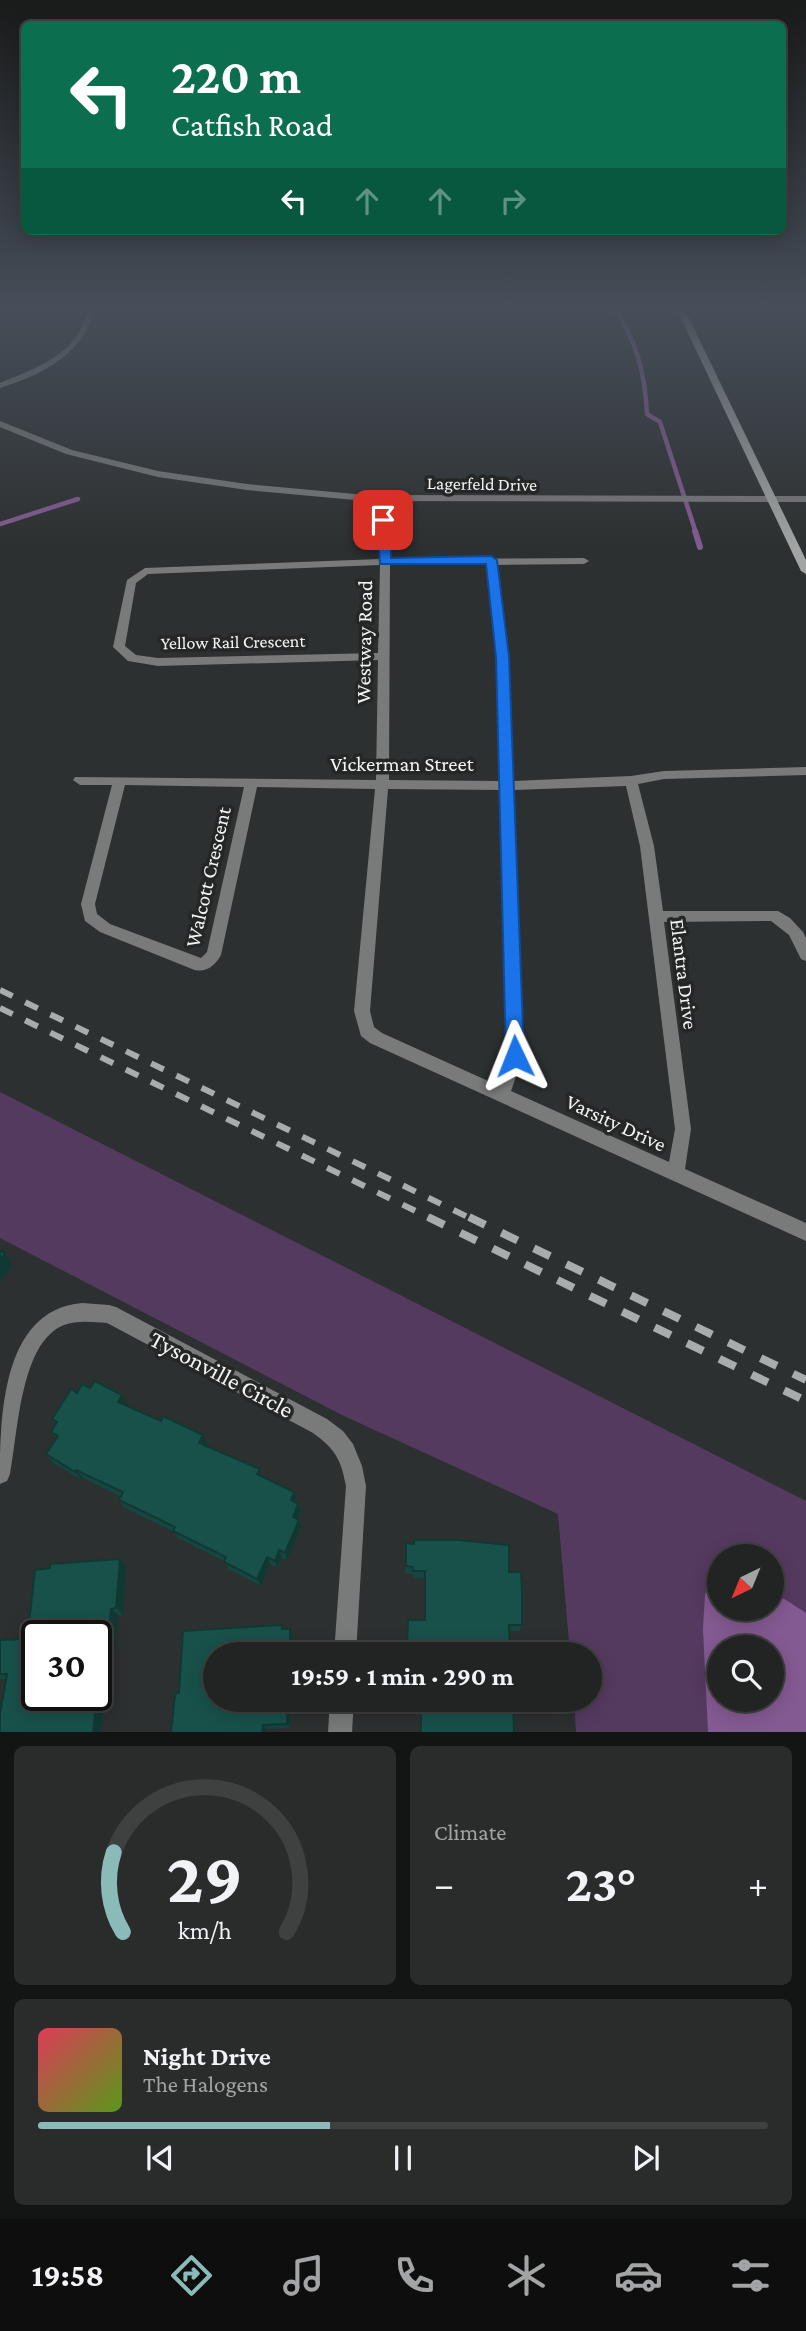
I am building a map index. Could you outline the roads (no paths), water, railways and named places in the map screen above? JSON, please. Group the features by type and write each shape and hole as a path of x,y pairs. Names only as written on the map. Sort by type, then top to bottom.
{"main road":[{"path":"719,389 806,571"}],"street":[{"name":"Lagerfeld Drive","path":"0,424 69,452 158,474 247,487 383,499 806,499"},
{"name":"Westway Road","path":"382,786 385,562 383,499"},
{"path":"491,560 503,657 515,1056 502,1094"},
{"path":"385,562 584,561"},
{"name":"Yellow Rail Crescent","path":"383,656 158,662 132,658 119,647 131,582 145,570 385,562"},
{"name":"Vickerman Street","path":"80,779 506,786 631,781 664,775 806,771"},
{"name":"Walcott Crescent","path":"120,780 88,904 90,917 106,928 197,965 210,961 217,945 251,783"},
{"name":"Elantra Drive","path":"631,781 647,846 683,1129 675,1174"},
{"name":"Varsity Drive","path":"382,786 362,1011 367,1031 376,1038 806,1232"},
{"path":"656,918 773,915 786,922 798,934 806,955"},
{"name":"Tysonville Circle","path":"0,1474 19,1376 28,1345 57,1317 83,1312 109,1314 320,1426 340,1440 352,1461 356,1486 346,1642"},
{"path":"340,1732 341,1712"}],"waterway":[{"path":"644,389 647,414 660,422 696,533"},
{"path":"0,524 78,499"},
{"path":"695,531 700,547"}],"railway":[{"path":"0,990 472,1219"},
{"path":"0,1008 432,1219"},
{"path":"428,1217 806,1401"},
{"path":"469,1217 806,1380"}]}
